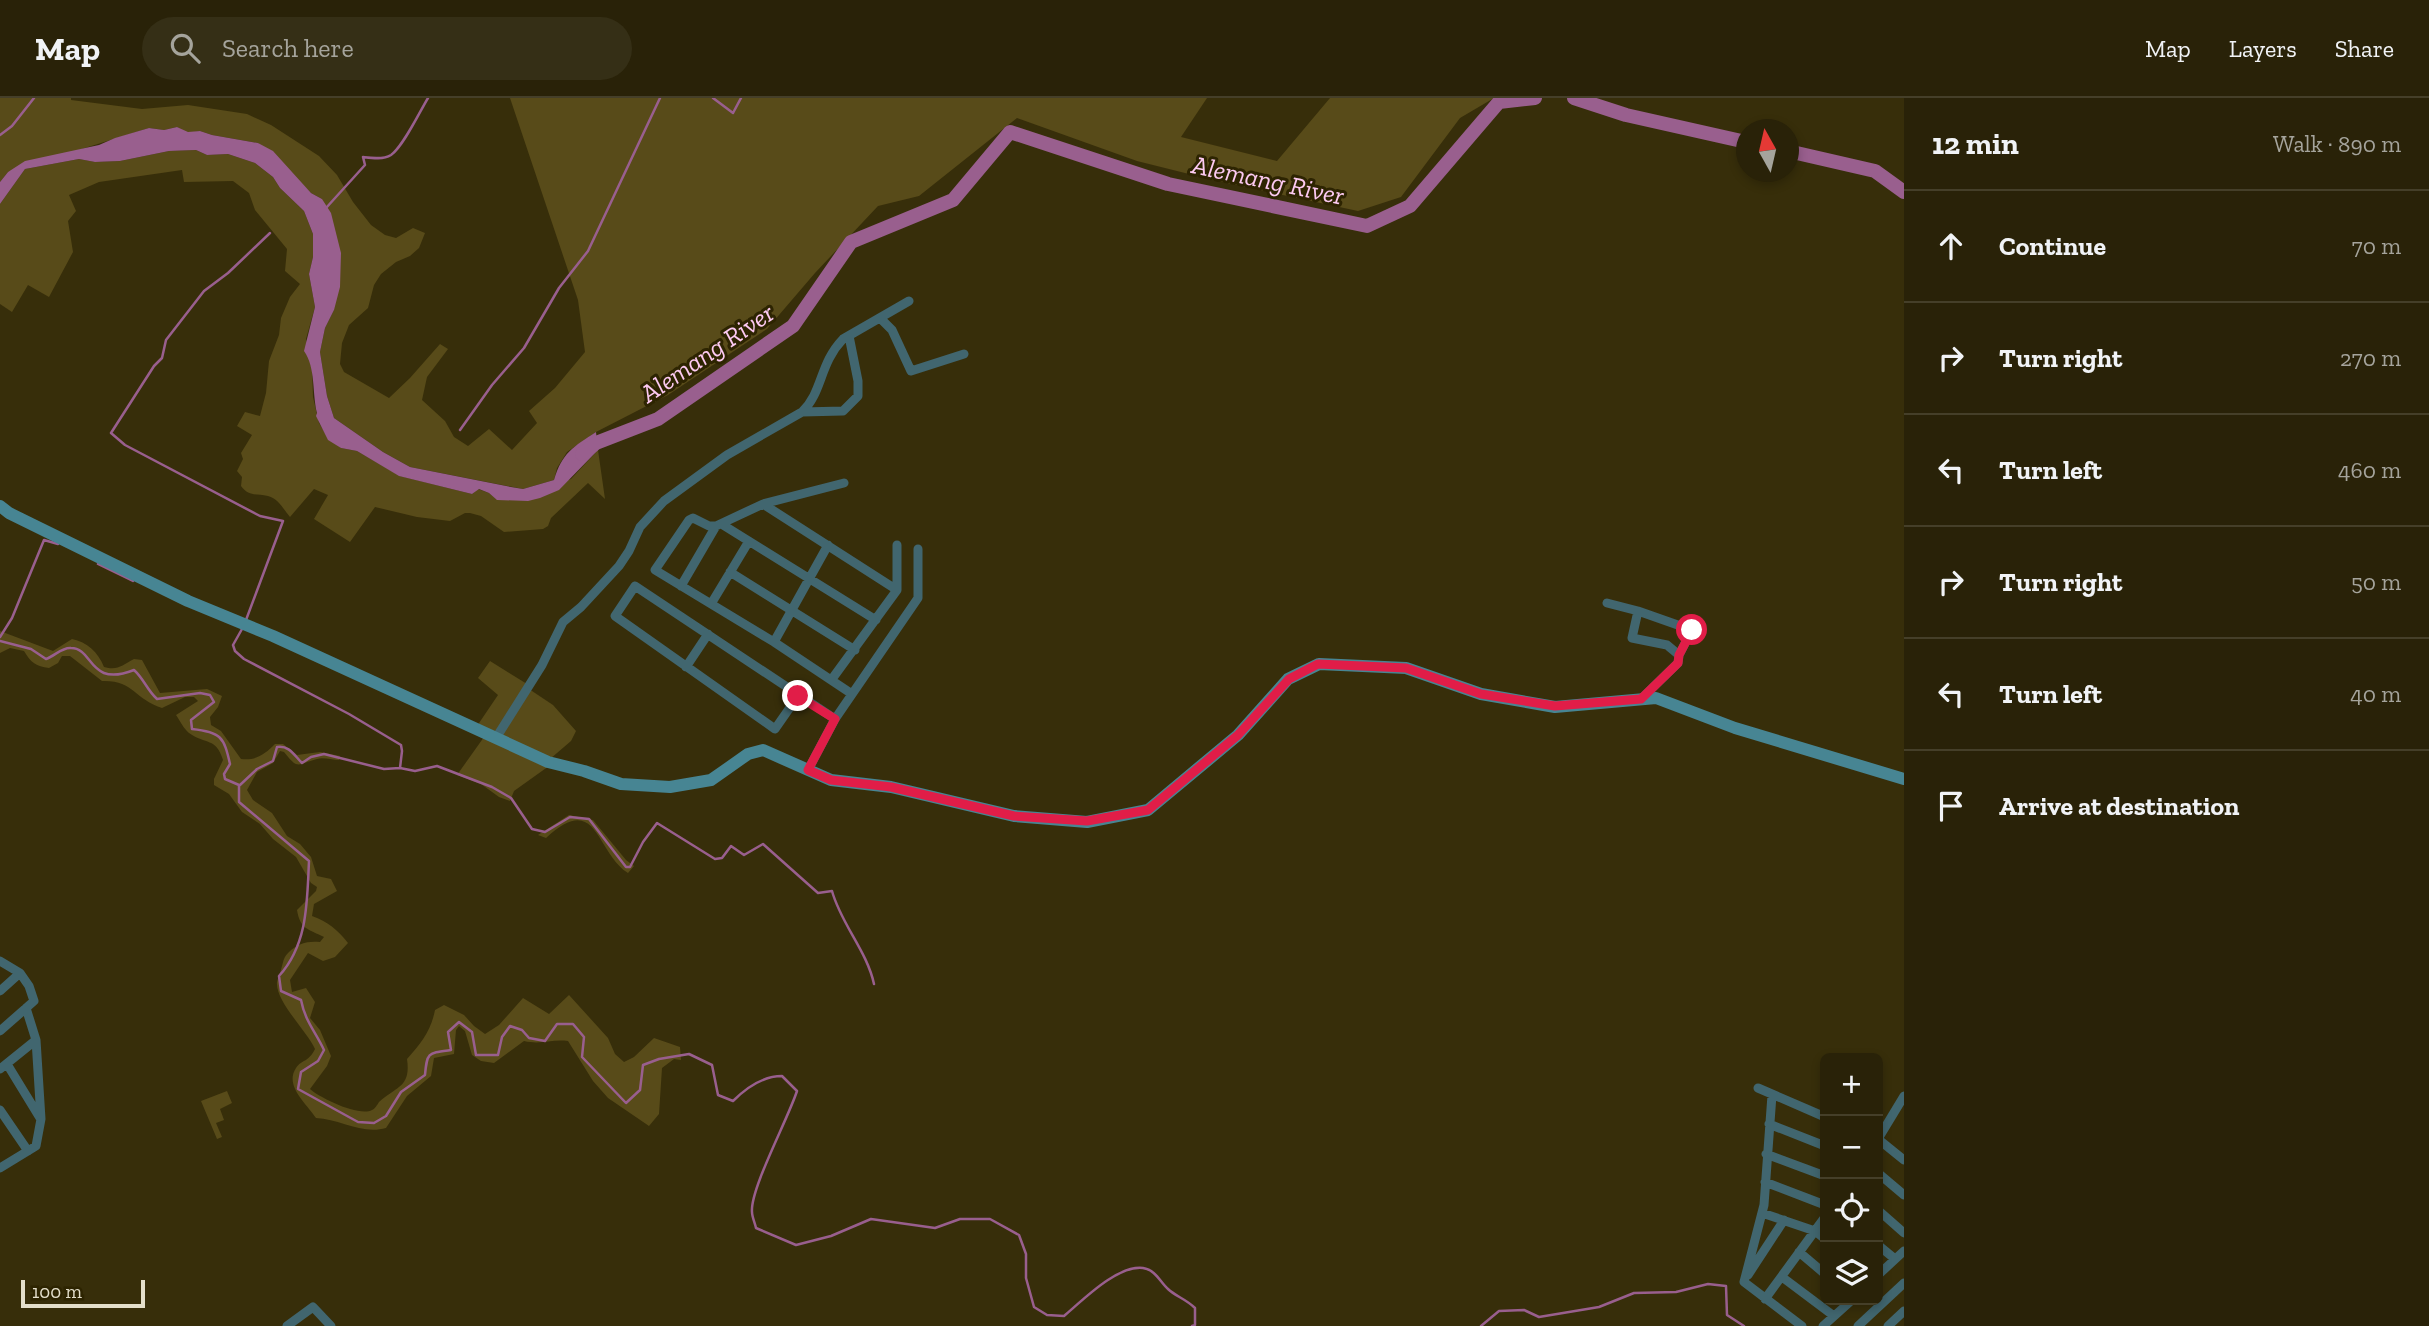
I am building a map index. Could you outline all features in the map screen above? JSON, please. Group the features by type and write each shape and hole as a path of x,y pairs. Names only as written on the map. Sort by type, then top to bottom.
{"street":[{"path":"496,738 542,664 563,622 581,607 619,566 640,527 659,507 727,456 802,412 811,403 830,355 849,336 909,301"},
{"path":"880,318 892,330 911,371 964,354"},
{"path":"802,412 843,411 858,396 858,381 849,336"},
{"path":"844,483 763,503 720,525 709,526 693,518 655,570 774,642 852,694"},
{"path":"763,503 897,590"},
{"path":"0,506 9,513 177,595 548,762 621,784 670,787 711,780 748,754 763,750 831,780 891,787 1014,816 1087,821 1148,810 1238,735 1289,679 1318,664 1406,668 1481,694 1555,706 1656,698 1735,728 1904,779"},
{"path":"720,525 810,577 876,620"},
{"path":"681,586 720,525"},
{"path":"711,604 749,541"},
{"path":"774,642 828,545"},
{"path":"832,679 897,590 897,545"},
{"path":"808,770 835,719 918,598 918,549"},
{"path":"730,572 855,650"},
{"path":"798,696 775,729 615,616 635,586 835,719"},
{"path":"1607,603 1692,630 1679,655 1678,663 1641,699"},
{"path":"1638,611 1632,638 1667,645 1679,655"},
{"path":"686,667 708,634"},
{"path":"0,961 20,973 29,986 34,1002 0,1031"},
{"path":"0,991 20,973"},
{"path":"1,1166 36,1146 41,1119 36,1040 26,1008"},
{"path":"36,1040 3,1067 41,1119"},
{"path":"1758,1088 1823,1116"},
{"path":"1744,1282 1762,1213 1772,1095"},
{"path":"1883,1131 1904,1096"},
{"path":"0,1110 28,1151"},
{"path":"1769,1124 1820,1144"},
{"path":"1883,1142 1903,1156"},
{"path":"1766,1154 1820,1174"},
{"path":"1883,1177 1904,1195"},
{"path":"1765,1182 1820,1203"},
{"path":"1762,1213 1820,1235"},
{"path":"1883,1214 1904,1233"},
{"path":"1744,1282 1784,1220"},
{"path":"1765,1299 1820,1224"},
{"path":"1883,1249 1895,1259"},
{"path":"1883,1270 1904,1251"},
{"path":"1799,1252 1820,1270"},
{"path":"1782,1277 1834,1316"},
{"path":"1744,1282 1801,1326"},
{"path":"1858,1326 1904,1283"},
{"path":"1823,1326 1846,1305"},
{"path":"287,1326 313,1307 331,1326"},
{"path":"1888,1326 1904,1312"}],"shaded area":[{"path":"0,98 71,98 142,109 188,105 247,114 271,125 319,156 337,175 371,225 385,235 396,238 413,228 425,233 419,248 381,274 374,285 368,308 349,325 342,343 340,364 344,372 389,398 440,344 448,349 427,377 422,400 445,421 454,437 468,446 489,429 512,450 537,423 529,411 555,388 585,352 578,300 510,98 1207,98 1181,137 1277,161 1330,98 1494,98 1460,118 1401,197 1358,211 1137,161 1017,118 919,196 878,206 767,329 668,395 596,432 567,452 557,468 554,480 523,489 410,467 334,418 327,396 320,352 325,328 334,310 322,199 311,193 258,143 200,131 188,133 177,127 164,130 149,128 8,172 0,182"},
{"path":"177,127 188,132 200,131 258,143 273,151 311,193 322,199 331,213 341,253 340,287 334,310 325,328 320,352 327,396 334,418 410,467 523,489 554,480 569,452 596,432 598,450 559,490 528,501 497,500 479,489 472,494 399,476 357,451 341,448 328,440 316,416 312,373 304,351 315,307 309,274 313,257 313,234 304,211 280,188 273,177 255,163 228,154 207,155 196,150 169,151 120,161 95,162 79,159 25,169 0,204 0,182 8,172 25,161 99,145 149,128 164,130"},
{"path":"196,150 207,155 228,154 255,163 273,177 280,188 304,211 313,234 313,257 309,274 315,307 306,339 312,367 313,397 319,423 325,433 341,448 357,451 400,476 472,494 478,489 498,500 509,500 571,479 598,450 605,499 588,483 543,529 504,532 481,516 470,513 450,521 417,517 375,507 350,542 314,519 328,495 314,489 290,517 272,497 250,493 244,489 241,486 242,477 237,471 243,459 241,453 252,435 237,426 245,412 260,416 266,393 269,361 279,335 281,318 290,297 300,284 285,271 287,249 255,210 249,193 233,181 184,182 182,170 99,182 69,195 76,211 68,221 73,252 49,297 28,285 12,312 0,304 0,204 25,169 79,159 95,162 120,161 169,151"},
{"path":"0,631 53,651 72,639 77,640 91,648 104,667 120,667 134,659 142,660 160,693 207,689 222,696 210,717 211,725 221,731 241,759 260,756 275,744 283,744 297,755 320,752 340,756 339,760 319,758 296,764 280,751 273,763 257,772 247,790 253,800 272,813 287,836 300,844 311,857 317,876 331,879 337,891 314,904 312,916 332,926 348,943 335,957 323,961 308,953 290,980 292,992 306,988 315,1002 310,1018 320,1030 331,1056 310,1089 315,1093 349,1109 372,1110 405,1081 407,1059 425,1036 435,1010 444,1005 464,1015 485,1034 499,1025 523,998 549,1014 569,995 608,1038 615,1054 624,1062 634,1057 654,1038 680,1047 681,1060 674,1059 662,1068 659,1114 649,1126 608,1098 593,1081 568,1041 524,1041 494,1063 481,1061 472,1055 465,1031 459,1026 456,1030 454,1054 434,1058 431,1076 407,1096 386,1128 368,1130 316,1118 298,1094 293,1081 296,1068 310,1057 315,1049 286,1007 277,982 284,958 289,952 303,943 320,942 324,937 303,925 297,910 317,887 311,883 296,857 273,839 260,824 242,812 229,794 214,785 223,760 220,753 214,745 189,733 176,715 198,701 194,697 185,697 162,708 145,700 128,687 102,681 70,656 62,656 58,663 49,668 34,663 24,651 10,648 0,653"},
{"path":"490,661 527,684 526,687 553,705 576,731 571,741 550,759 477,726 498,695 478,678"},
{"path":"484,737 549,766 514,791 510,801 499,797 481,784 457,775"},
{"path":"569,815 593,820 634,866 628,873 617,863 586,822 576,820 563,825 546,838 538,835"},
{"path":"227,1091 232,1103 220,1109 224,1120 216,1123 222,1137 217,1139 201,1101"}],"waterway":[{"path":"0,135 12,126 34,98"},
{"path":"326,208 365,165 363,157 384,158 396,151 428,98"},
{"path":"460,430 492,385 524,348 559,288 588,251 660,98"},
{"path":"713,98 733,113 741,98"},
{"name":"Alemang River","path":"582,454 596,443 658,419 793,326 851,242 953,200 1010,132 1168,184 1367,226 1410,206 1499,102 1535,98"},
{"name":"Alemang River","path":"1574,98 1626,115 1736,140"},
{"name":"Alemang River","path":"1799,154 1875,171 1904,192"},
{"path":"246,620 283,521 260,516 125,445 111,433 154,366 162,358 166,340 204,291 228,273 270,233"},
{"path":"0,637 12,618 44,540 58,544"},
{"path":"98,564 133,581"},
{"path":"242,629 233,645 235,651 244,659 349,714 401,745 400,768 415,771 437,766 492,787 511,798 532,829 545,832 570,817 589,819 626,867 630,867 657,823 715,859 722,858 731,846 744,855 763,844 818,893 832,891 841,915 866,960 874,984"},
{"path":"0,641 31,649 46,659 65,649 78,650 100,671 108,674 134,670 157,699 200,693 210,695 214,702 191,720 192,729 209,732 220,738 230,764 224,774 225,779 239,785 239,802 309,861 301,936 289,964 279,976 281,991 301,1000 324,1050 318,1061 301,1072 298,1089 358,1122 374,1123 386,1116 401,1092 425,1075 430,1055 451,1050 448,1032 459,1022 472,1032 476,1055 498,1055 502,1037 510,1026 522,1030 529,1038 545,1041 557,1024 573,1024 584,1037 582,1057 626,1103 640,1090 643,1065 659,1059 689,1054 712,1065 718,1095 733,1101 756,1083 782,1076 797,1091 757,1187 752,1212 756,1228 796,1245 831,1236 871,1219 935,1228 960,1219 990,1219 1019,1235 1026,1254 1026,1278 1034,1307 1047,1315 1064,1316 1112,1278 1122,1272 1143,1268 1151,1271 1165,1286 1195,1308 1195,1325 1192,1326"},
{"path":"240,785 257,769 273,761 277,747 288,749 302,763 311,757 324,754 384,769 400,768"},
{"path":"1481,1326 1499,1311 1524,1310 1539,1317 1599,1307 1634,1293 1676,1292 1708,1284 1726,1286 1727,1315 1744,1326"}],"route":[{"path":"798,696 835,719 808,770 831,780 891,787 1014,816 1087,821 1148,810 1238,735 1289,679 1318,664 1406,668 1481,694 1555,706 1641,699 1678,663 1679,655 1692,630"}]}
